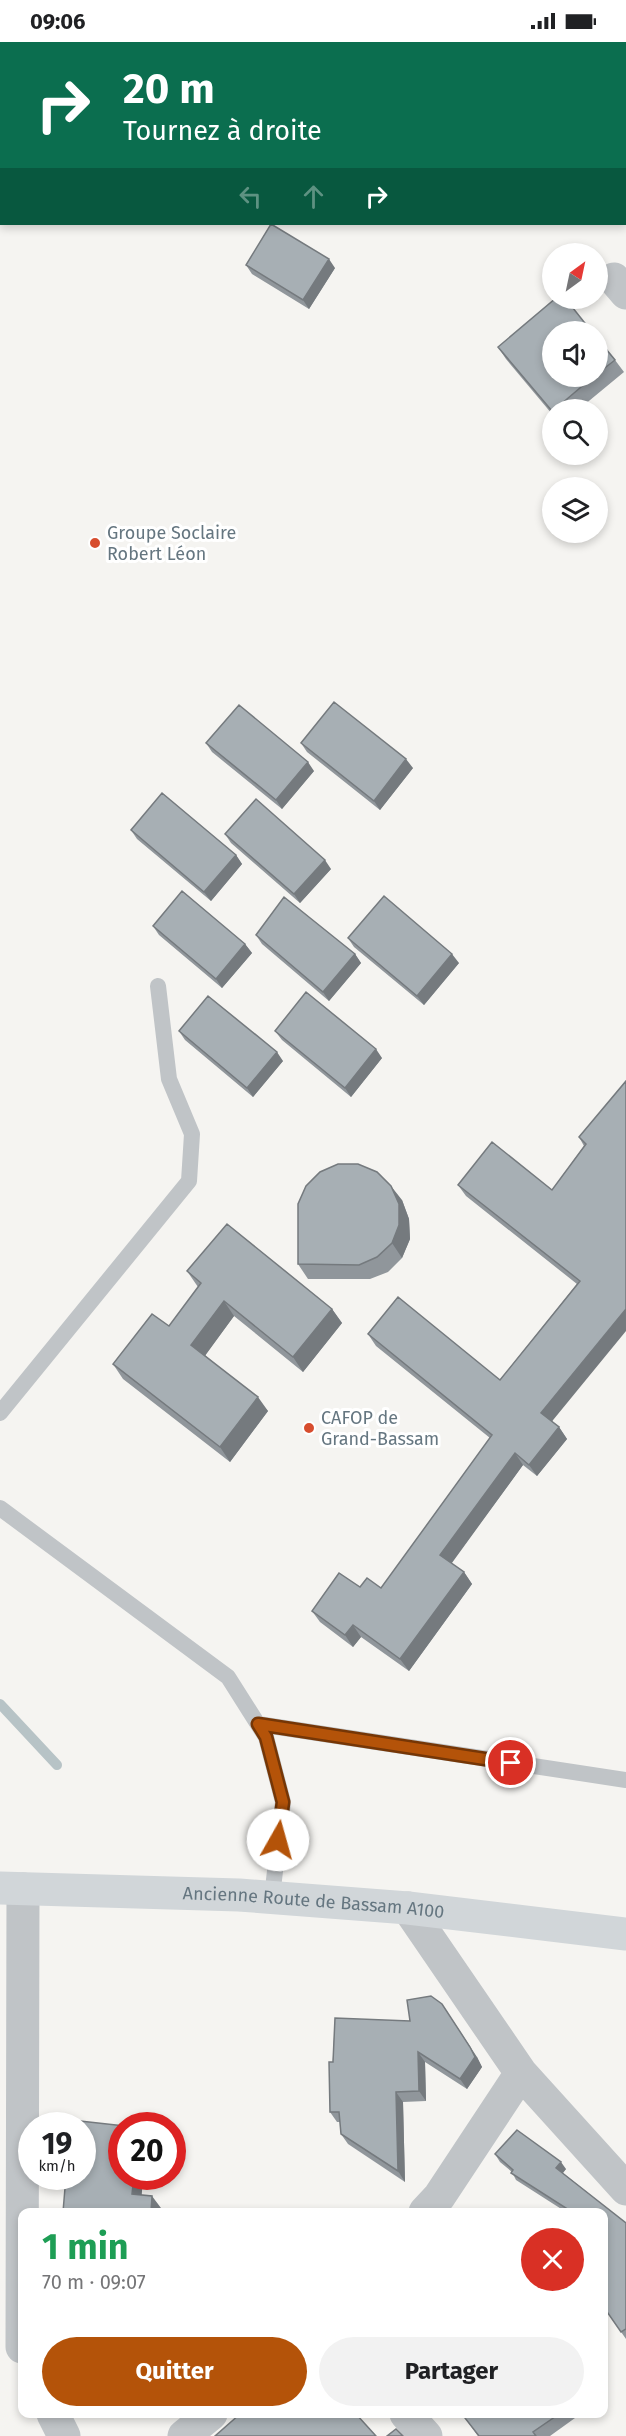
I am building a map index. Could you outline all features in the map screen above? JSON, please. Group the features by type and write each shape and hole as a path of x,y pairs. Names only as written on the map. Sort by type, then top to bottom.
{"main road":[{"name":"Ancienne Route de Bassam A100","path":"11,1888 272,1898 408,1908 626,1934"}],"street":[{"path":"11,1888 15,2345"},
{"path":"408,1908 521,2073 626,2189"},
{"path":"429,2208 439,2197 521,2073"},
{"path":"55,2418 64,2436"},
{"path":"184,2436 206,2418"},
{"path":"410,2418 426,2436"}],"lane":[{"path":"0,1413 189,1181 192,1134 170,1078 158,986"},
{"path":"0,1508 228,1677 266,1737 283,1802 272,1898"},
{"path":"258,1724 626,1780"}],"building":[{"path":"270,225 329,259 303,300 246,265"},
{"path":"543,309 574,309 583,321 542,321 542,387 581,387 567,399 542,399 498,347"},
{"path":"608,351 615,360 608,365"},
{"path":"334,702 406,759 374,801 301,743"},
{"path":"239,705 308,762 276,800 206,743"},
{"path":"162,793 236,855 204,892 131,830"},
{"path":"256,799 325,860 294,894 225,834"},
{"path":"182,891 245,944 216,979 153,926"},
{"path":"384,896 452,954 417,996 348,938"},
{"path":"284,897 355,954 323,992 256,935"},
{"path":"306,992 376,1049 345,1088 275,1031"},
{"path":"208,996 277,1052 247,1088 179,1031"},
{"path":"626,1081 626,1309 541,1413 559,1427 529,1465 515,1453 440,1555 464,1572 400,1659 353,1625 345,1635 312,1611 339,1573 360,1587 367,1578 381,1588 492,1435 368,1334 398,1297 500,1380 580,1281 458,1185 492,1142 552,1190 586,1144 579,1137"},
{"path":"338,1164 358,1164 377,1172 391,1186 399,1204 399,1225 392,1243 377,1257 359,1265 298,1264 298,1204 306,1186 320,1172"},
{"path":"227,1224 332,1309 293,1357 224,1301 191,1345 258,1397 220,1447 113,1364 152,1314 169,1326 201,1283 187,1271"},
{"path":"431,1996 442,2004 475,2057 460,2079 418,2052 419,2091 396,2092 398,2171 341,2134 339,2112 330,2112 329,2062 333,2062 335,2018 410,2021 407,2000"},
{"path":"96,2123 108,2124 108,2190 132,2190 132,2194 152,2196 151,2208 63,2208 65,2190 96,2190"},
{"path":"517,2130 561,2162 556,2168 607,2208 566,2208 511,2173 513,2170 495,2154"},
{"path":"608,2209 626,2223 626,2329 621,2332 608,2313"},
{"path":"235,2418 360,2418 376,2436 215,2436"},
{"path":"465,2418 553,2418 533,2432 536,2436 479,2436"},
{"path":"396,2429 403,2436 387,2436"}],"waterway":[{"path":"0,1704 57,1765"}],"place":[{"name":"Groupe Soclaire Robert Léon","path":"95,543"},
{"name":"CAFOP de Grand-Bassam","path":"309,1428"}],"route":[{"path":"278,1840 283,1802 266,1737 258,1724 511,1763"}]}
